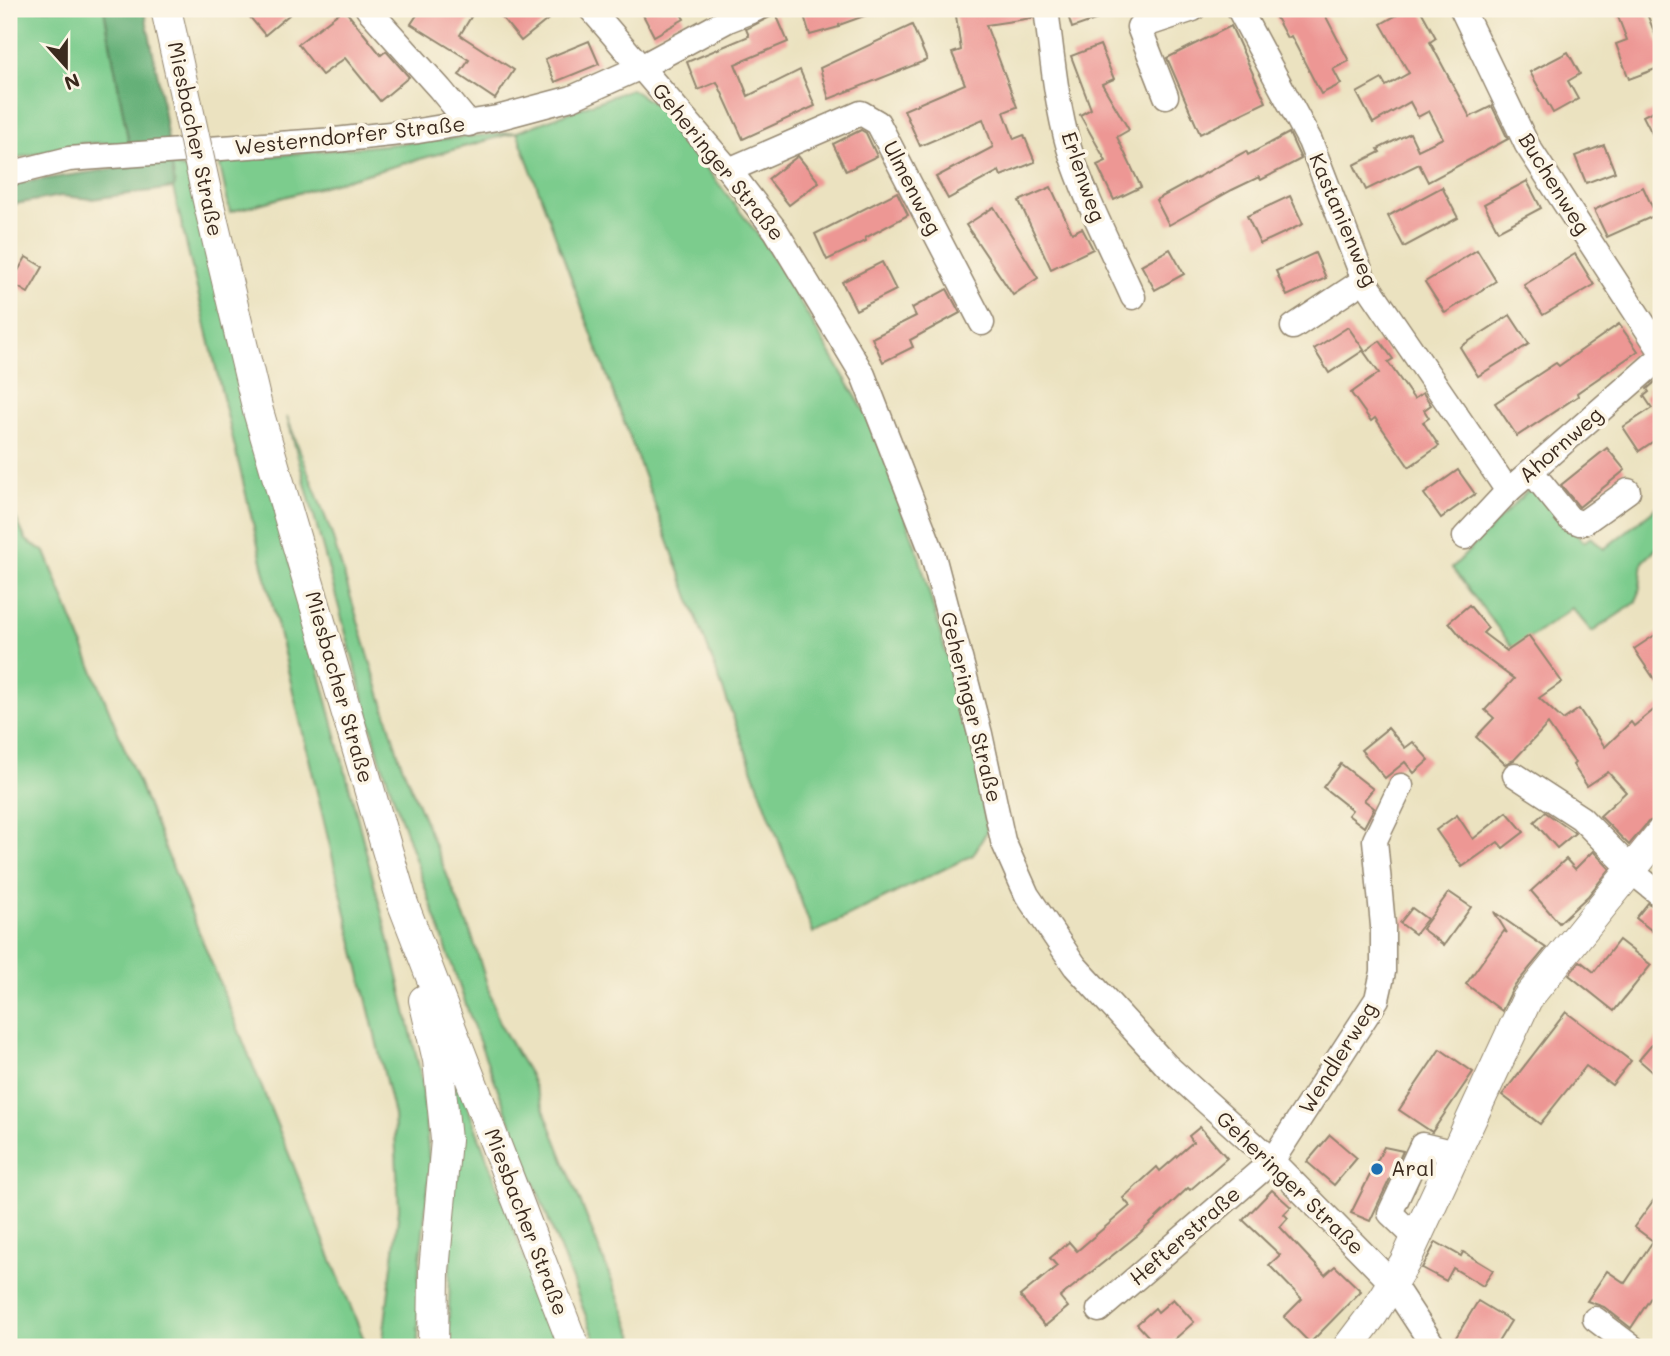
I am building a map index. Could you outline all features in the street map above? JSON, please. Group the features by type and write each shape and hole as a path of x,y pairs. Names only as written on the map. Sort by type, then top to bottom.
{"main road":[{"name":"Miesbacher Straße","path":"166,9 258,411 403,904 574,1347"},
{"path":"1348,1347 1373,1314 1416,1238 1527,999 1661,833"},
{"path":"403,904 438,1060 446,1140 434,1271 433,1347"}],"street":[{"path":"369,9 469,124"},
{"name":"Geheringer Straße","path":"591,9 729,170 776,231 871,391 932,552 980,734 1003,841 1027,895 1075,966 1093,986 1166,1065 1272,1161 1392,1283 1434,1347"},
{"name":"Westerndorfer Straße","path":"9,174 69,159 335,140 469,124 531,110 572,97 641,67 728,20 756,9"},
{"name":"Erlenweg","path":"1046,9 1069,147 1089,201 1133,297"},
{"path":"1166,96 1139,27 1193,9"},
{"name":"Kastanienweg","path":"1239,9 1310,141 1364,280 1508,491"},
{"name":"Buchenweg","path":"1462,9 1527,145 1661,351"},
{"name":"Ulmenweg","path":"729,170 861,113 878,123 982,323"},
{"path":"1293,327 1364,280"},
{"name":"Ahornweg","path":"1465,537 1508,491 1661,358"},
{"path":"1531,471 1575,522 1586,521 1628,491"},
{"path":"1515,775 1581,818 1661,895"},
{"name":"Wendlerweg","path":"1272,1161 1377,999 1383,972 1383,938 1375,840 1401,786"},
{"name":"Hefterstraße","path":"1098,1310 1272,1161"},
{"path":"1595,1319 1632,1347"}],"green space":[{"path":"9,9 104,9 129,144 84,143 9,160 9,86 12,80 9,70"},
{"path":"104,9 144,9 175,185 173,188 92,199 61,196 9,205 9,187 18,183 133,166"},
{"path":"631,89 659,107 766,245 875,429 919,556 978,770 987,831 973,855 813,933 517,132"},
{"path":"517,132 230,212 219,161"},
{"path":"171,165 187,169 344,766 422,1081 430,1171 419,1269 418,1347 382,1347 399,1209 394,1115 173,188"},
{"path":"287,417 331,532 401,763 472,936 499,1023 530,1075 638,1347 598,1347 474,1028 380,758"},
{"path":"1532,486 1584,542 1591,537 1604,549 1661,504 1661,544 1643,562 1639,594 1635,603 1592,632 1572,608 1514,649 1452,568"},
{"path":"9,504 26,540 45,552 367,1347 9,1347"},
{"path":"450,1070 458,1081 558,1347 448,1347 452,1188"}],"building":[{"path":"243,9 296,9 265,35"},
{"path":"344,9 381,55 386,51 409,77 380,101 345,58 322,75 298,44"},
{"path":"421,9 456,9 471,17 460,35 514,70 495,99 459,75 469,60 411,24"},
{"path":"495,9 561,9 521,41"},
{"path":"650,9 678,9 684,19 654,36 642,13"},
{"path":"802,9 878,11 839,27 810,35"},
{"path":"955,9 1031,9 1032,18 986,25 1017,107 1004,112 1014,139 1024,135 1035,162 1001,176 999,171 948,199 936,177 993,147 983,119 920,146 904,110 965,84 952,53 961,50"},
{"path":"1066,9 1121,9 1121,11 1072,28"},
{"path":"1276,9 1322,9 1349,61 1333,69 1341,84 1321,94 1291,36 1287,38 1275,16 1279,14"},
{"path":"1408,9 1420,9 1436,38 1430,42 1470,117 1492,106 1508,139 1428,182 1419,164 1366,190 1354,165 1410,133 1418,150 1443,138 1429,111 1418,117 1410,102 1373,123 1357,93 1382,79 1386,86 1409,73 1381,24"},
{"path":"1615,9 1645,9 1661,49 1661,67 1629,79 1616,44 1627,40"},
{"path":"776,14 788,42 735,64 748,96 800,70 815,106 743,139 717,82 698,90 687,62 749,36 746,29"},
{"path":"912,25 927,60 829,99 820,68"},
{"path":"1231,26 1266,102 1200,134 1167,58"},
{"path":"589,41 599,64 555,82 545,59"},
{"path":"1100,45 1114,79 1102,84 1129,130 1117,137 1141,187 1114,200 1097,165 1106,161 1080,115 1091,109 1071,56"},
{"path":"1568,52 1580,74 1568,81 1578,99 1553,113 1530,72"},
{"path":"1661,107 1661,151 1643,116"},
{"path":"861,130 866,133 877,156 846,171 833,144"},
{"path":"1289,133 1301,159 1261,180 1259,177 1232,190 1169,225 1156,200 1246,151 1248,155"},
{"path":"1604,145 1615,172 1586,183 1575,156"},
{"path":"798,156 819,182 789,205 768,179"},
{"path":"1527,181 1541,208 1498,231 1484,204"},
{"path":"1051,187 1072,233 1082,228 1093,249 1051,269 1019,201"},
{"path":"1442,187 1458,218 1404,247 1388,216"},
{"path":"1643,187 1656,215 1607,237 1594,210"},
{"path":"897,192 908,215 865,238 866,241 827,260 815,234"},
{"path":"1290,196 1303,224 1260,244 1247,216"},
{"path":"994,207 1038,278 1013,295 966,225"},
{"path":"1170,249 1184,274 1155,290 1141,265"},
{"path":"1477,250 1496,281 1445,313 1425,282"},
{"path":"1315,253 1326,278 1287,296 1276,271"},
{"path":"1575,254 1594,285 1543,315 1524,285"},
{"path":"26,257 43,267 28,293 11,283"},
{"path":"882,262 896,290 856,310 842,282"},
{"path":"947,289 960,313 910,340 913,347 883,362 872,338 916,316 912,308"},
{"path":"1510,315 1529,344 1478,376 1460,347"},
{"path":"1619,324 1638,351 1577,393 1578,396 1517,436 1495,403 1556,363 1559,366"},
{"path":"1348,327 1364,350 1329,373 1314,349"},
{"path":"1380,341 1393,359 1388,362 1414,399 1423,393 1431,405 1424,410 1429,418 1423,422 1439,446 1409,467 1375,418 1371,421 1351,393 1379,373 1364,352"},
{"path":"1661,377 1661,436 1639,451 1623,427 1652,408 1644,396 1649,392 1647,389"},
{"path":"1607,448 1625,470 1579,507 1561,485"},
{"path":"1458,470 1475,494 1441,518 1424,494"},
{"path":"1469,605 1488,628 1483,633 1507,651 1529,636 1562,682 1539,698 1563,720 1579,709 1605,747 1631,722 1634,726 1661,704 1661,803 1655,809 1661,816 1648,822 1629,845 1600,816 1626,792 1608,772 1587,786 1548,724 1514,760 1505,764 1476,737 1494,718 1485,710 1514,679 1468,645 1449,622"},
{"path":"1661,631 1661,689 1634,649"},
{"path":"1388,728 1405,748 1413,742 1429,760 1414,773 1405,762 1385,778 1361,750"},
{"path":"1341,764 1373,789 1364,800 1374,808 1364,827 1348,815 1352,810 1323,787"},
{"path":"1507,812 1524,832 1503,848 1498,842 1462,867 1436,830 1457,815 1473,839"},
{"path":"1545,812 1575,833 1557,848 1534,822"},
{"path":"1593,851 1610,869 1588,896 1559,923 1531,891 1566,859 1575,869"},
{"path":"1449,892 1471,907 1444,945 1422,929"},
{"path":"1648,903 1661,910 1661,938 1636,918"},
{"path":"1412,908 1427,919 1415,934 1400,923"},
{"path":"1494,912 1546,948 1513,988 1502,1011 1466,984 1504,931 1507,933"},
{"path":"1619,940 1651,965 1614,1011 1569,975 1580,961 1594,972"},
{"path":"1566,1012 1631,1061 1612,1085 1586,1066 1540,1124 1502,1095"},
{"path":"1661,1034 1661,1079 1639,1060"},
{"path":"1440,1049 1473,1072 1432,1132 1399,1110"},
{"path":"1200,1127 1227,1158 1190,1190 1188,1188 1138,1235 1060,1297 1068,1307 1045,1326 1020,1296 1057,1266 1050,1258 1069,1242 1077,1251 1130,1206 1123,1198 1157,1167 1160,1171 1193,1142 1189,1136"},
{"path":"1330,1135 1357,1158 1334,1185 1307,1162"},
{"path":"1384,1147 1403,1151 1370,1221 1351,1213"},
{"path":"1272,1190 1291,1207 1284,1214 1288,1218 1280,1227 1325,1275 1335,1266 1361,1291 1310,1343 1284,1317 1302,1299 1269,1265 1280,1255 1243,1220"},
{"path":"1661,1190 1661,1282 1631,1328 1604,1307 1587,1301 1607,1271 1625,1283 1653,1241 1634,1227"},
{"path":"1436,1242 1461,1256 1463,1252 1493,1270 1483,1286 1453,1268 1446,1281 1422,1268"},
{"path":"1173,1299 1194,1322 1166,1347 1158,1347 1137,1324 1155,1308 1158,1312"},
{"path":"1478,1301 1511,1321 1495,1347 1450,1347"}],"place":[{"name":"Aral","path":"1377,1169"}]}
